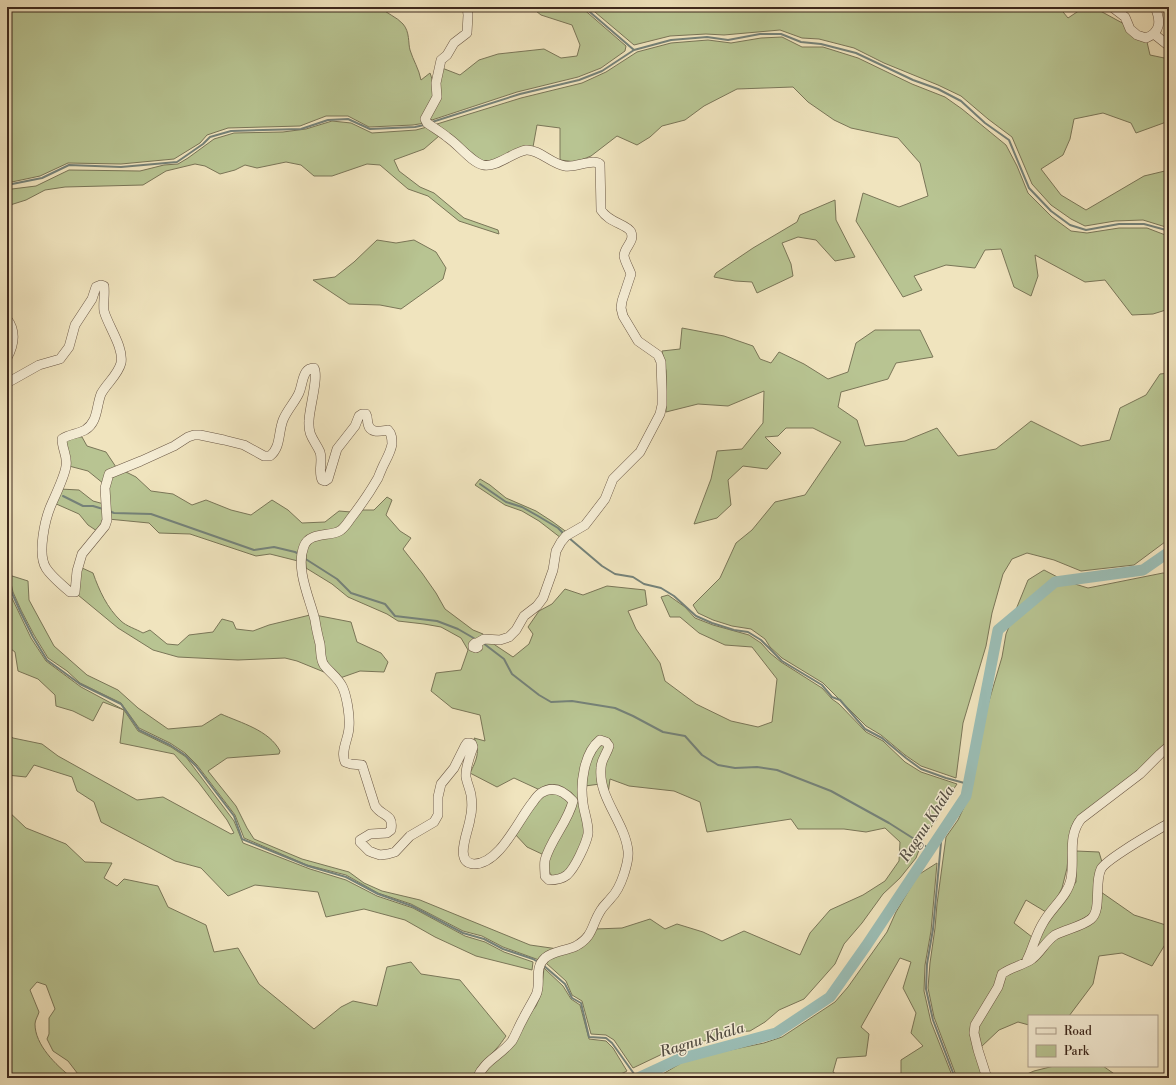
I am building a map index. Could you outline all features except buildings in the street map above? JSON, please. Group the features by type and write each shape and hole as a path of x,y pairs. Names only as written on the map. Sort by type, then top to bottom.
{"street":[{"path":"467,7 468,15 466,32 454,43 447,56 441,60 436,83 437,98 426,119 427,123 448,137 474,160 482,165 489,165 526,150 534,150 556,164 567,167 592,162 597,162 600,164 601,210 604,216 629,230 631,233 631,243 625,249 624,255 631,274 622,301 621,308 623,316 638,341 658,355 661,362 662,376 662,404 660,414 645,444 640,452 613,479 605,498 585,525 566,536 561,542 556,550 553,570 543,598 537,606 524,616 516,630 509,637 500,640 484,639 477,643"},
{"path":"1112,7 1125,17 1130,29 1137,35 1146,38 1154,34 1159,26 1159,19 1155,7"},
{"path":"1154,34 1169,46"},
{"path":"7,383 39,365 60,359 69,348 75,325 92,299 96,287 101,285 104,286 105,312 120,350 121,362 101,395 97,414 92,423 85,430 62,439 66,458 66,467 43,531 42,542 46,568 70,592 75,592 76,571 82,554 105,526 105,488 109,474 174,446 188,437 200,434 244,446 264,456 270,456 276,452 284,419 296,399 303,383 304,376 310,368 314,368 316,371 316,377 308,428 312,440 320,453 320,471 322,480 328,480 337,449 355,426 359,416 366,414 368,417 368,426 371,430 376,432 388,430 391,432 392,445 390,452 379,476 357,510 340,531 314,537 304,545 302,555 304,582 320,645 320,656 324,665 340,681 346,698 349,725 343,758 345,762 362,766 378,810 391,820 391,830 387,833 370,834 360,840 360,842 369,851 380,855 395,852 410,836 434,822 438,815 438,797 441,784 454,768 465,746 470,742 473,747 466,777 471,796 471,808 463,855 467,862 473,864 485,862 494,856 506,842 528,808 540,793 556,789 562,791 572,801 570,810 553,841 545,861 545,876 549,880 558,880 572,869 588,834 582,788 588,759 595,744 600,740 606,742 609,746 608,752 602,759 601,783 629,851 628,862 623,877 612,898 599,912 588,936 575,946 551,954 545,958 539,966 537,994 513,1039 504,1049 487,1063 477,1078"},
{"path":"7,319 13,330 14,336 12,349 7,358"},
{"path":"1026,963 1043,921 1059,901 1071,880 1072,842 1076,825 1081,819 1140,774 1169,746"},
{"path":"987,1078 974,1033 975,1026 998,987 1002,974 1026,963 1034,957 1046,942 1054,936 1093,918 1096,911 1101,868 1136,843 1169,823"}],"green space":[{"path":"7,7 380,7 398,19 405,27 408,34 410,50 421,80 430,73 434,87 434,98 425,123 369,127 348,116 326,116 300,126 228,128 207,135 200,143 174,159 121,164 68,163 40,176 7,183"},
{"path":"531,7 581,7 626,46 625,51 601,68 578,77 517,92 432,120 430,118 442,68 460,75 479,60 498,54 544,49 561,58 577,56 580,45 572,25 541,15"},
{"path":"589,7 1059,7 1068,18 1083,8 1093,7 1126,25 1147,42 1150,55 1169,59 1169,121 1136,133 1131,123 1103,113 1074,119 1070,139 1063,155 1041,169 1061,195 1086,210 1144,176 1169,170 1169,228 1143,220 1115,221 1085,226 1071,219 1051,205 1032,184 1012,137 961,96 884,63 854,48 819,39 802,38 780,30 724,35 706,34 670,36 634,45"},
{"path":"782,37 802,47 823,47 858,58 912,84 945,97 1006,145 1017,166 1028,193 1052,217 1071,231 1087,233 1119,228 1147,228 1168,236 1169,309 1153,314 1132,315 1105,280 1085,282 1035,255 1038,276 1031,296 1014,287 1001,249 985,250 975,268 946,265 914,276 922,290 903,297 856,221 863,193 899,207 928,196 920,163 898,138 851,128 834,120 808,102 793,87 737,89 704,106 685,120 662,126 650,137 637,145 617,136 591,156 576,162 560,160 560,128 537,125 533,147 516,150 491,161 482,161 437,124 521,98 582,83 606,72 637,52 671,43 708,40 731,43 761,38"},
{"path":"332,121 351,123 372,133 416,130 427,127 439,136 424,149 394,160 399,171 420,187 434,193 464,218 498,230 499,234 459,221 428,196 408,189 380,165 367,164 332,176 314,176 301,165 286,162 257,168 245,165 235,170 220,174 205,166 195,164 166,171 143,185 65,187 45,190 26,200 7,206 7,191 36,186 69,170 140,171 164,165 178,164 214,139 234,133 283,132 306,129"},
{"path":"835,200 836,220 855,257 835,261 816,240 798,237 782,243 791,264 793,276 757,293 752,282 735,281 714,277 716,273 753,248 797,222 800,215"},
{"path":"377,240 396,243 414,240 436,252 446,268 443,279 401,309 380,305 349,304 313,280 335,277 354,262"},
{"path":"682,328 724,336 753,346 760,359 771,363 779,352 804,364 828,379 848,372 856,343 875,330 920,330 933,357 896,363 888,379 841,392 838,407 857,420 865,446 905,441 937,428 958,456 996,449 1031,421 1081,446 1110,440 1120,408 1146,395 1160,374 1169,373 1169,539 1134,565 1081,571 1054,560 1027,553 1012,559 1003,574 992,613 986,646 963,723 956,778 921,766 881,735 866,726 823,683 782,658 770,647 765,639 751,629 732,626 713,620 698,613 693,605 720,578 736,543 752,530 775,502 805,495 841,442 813,428 786,428 778,436 765,437 781,453 767,469 743,466 728,480 731,505 717,518 694,524 711,479 717,451 742,449 763,423 764,391 728,406 698,404 666,412 666,371 662,351 680,349"},
{"path":"74,436 82,437 87,446 106,452 116,467 104,484 88,471 69,466 66,439"},
{"path":"122,470 136,477 151,491 173,494 192,505 206,500 231,510 251,515 272,500 288,510 302,523 325,522 339,511 351,512 339,530 313,536 298,561 270,554 256,556 190,534 159,533 149,523 108,519 109,481"},
{"path":"480,479 506,498 536,511 568,533 561,538 539,521 522,511 505,505 475,485"},
{"path":"60,489 79,490 93,501 104,504 103,518 97,531 88,525 79,514 54,503"},
{"path":"387,497 392,500 386,515 400,531 411,538 403,549 436,593 445,609 473,630 483,634 495,645 513,657 529,644 533,634 528,627 539,611 552,604 565,589 583,595 607,586 645,590 647,605 628,611 636,629 660,663 665,681 696,704 731,721 758,727 772,722 777,679 752,647 725,645 699,633 680,617 670,617 661,597 668,595 685,607 695,618 713,625 749,635 761,643 781,662 822,688 866,732 883,741 905,762 921,772 957,784 949,796 940,801 937,819 924,837 916,858 900,878 883,894 862,923 844,944 835,964 804,999 779,1010 765,1022 750,1031 734,1032 694,1044 677,1047 633,1068 614,1040 606,1035 591,1034 582,1001 572,995 566,981 546,963 595,929 622,928 650,919 665,929 677,924 703,932 722,941 744,931 800,955 810,933 830,910 863,895 885,881 899,861 900,842 885,828 866,832 844,829 798,829 791,819 707,832 700,802 674,791 629,786 610,779 608,794 604,769 613,746 610,739 602,737 585,756 585,834 570,870 554,878 548,869 548,859 574,798 540,790 514,778 497,787 470,773 477,756 477,747 474,738 485,741 480,715 452,708 431,691 436,673 461,670 468,650 461,638 441,627 398,621 387,614 348,597 332,584 306,568 306,546 315,539 332,535 362,510 374,510"},
{"path":"80,567 93,573 104,598 116,616 123,623 143,633 150,630 167,644 178,645 189,635 213,632 222,619 233,622 236,629 253,631 269,625 310,615 324,672 297,661 285,658 238,660 178,657 153,650 118,628 78,595"},
{"path":"1044,570 1065,581 1088,588 1163,573 1169,574 1169,743 1108,796 1076,818 1071,828 1067,868 1062,888 1056,900 1046,912 1026,900 1014,923 1032,937 1024,961 1012,966 973,1021 984,1078 957,1078 934,1017 928,988 946,837 958,820 967,801 972,785 987,708 1002,657 1006,634 1028,580"},
{"path":"9,575 28,581 29,600 54,646 87,675 118,690 138,708 168,729 202,726 221,714 262,732 275,744 280,751 279,754 227,758 208,771 236,806 254,839 302,859 349,872 364,883 382,891 420,900 530,945 558,949 539,960 503,947 482,936 463,931 411,904 378,893 346,875 307,865 244,838 235,815 197,765 185,753 170,743 139,728 121,703 80,683 67,671 48,658 21,610 13,592"},
{"path":"7,581 11,596 31,638 46,661 81,687 124,710 103,702 93,721 73,711 56,706 55,695 38,679 18,671 15,652 7,646"},
{"path":"315,615 351,622 357,642 381,653 388,662 384,672 360,671 340,678 324,661"},
{"path":"124,710 138,731 171,747 186,757 234,821 243,843 310,869 346,880 377,896 413,908 465,936 485,942 504,952 533,962 532,970 476,956 435,937 405,920 364,909 326,917 318,892 255,885 228,896 201,868 175,861 101,822 94,802 77,791 72,777 34,765 26,777 7,775 7,734 13,738 42,744 58,756 137,800 163,797 231,834 234,833 227,820 199,783 174,754 120,743"},
{"path":"597,745 604,745 600,784 585,786 585,775"},
{"path":"552,792 568,799 568,809 544,855 527,847 514,833 541,795"},
{"path":"7,810 26,828 66,844 85,862 112,863 104,878 117,886 124,879 158,886 168,907 206,925 214,952 238,948 259,984 314,1029 341,1007 353,1001 377,1006 387,967 411,962 421,974 460,980 506,1036 480,1065 473,1078 81,1078 68,1061 53,1051 47,1039 49,1034 49,1018 55,1009 46,985 37,982 30,990 39,1012 35,1021 36,1032 42,1047 47,1054 71,1077 7,1078"},
{"path":"1076,851 1099,852 1102,862 1094,907 1090,914 1032,956 1041,930 1076,882"},
{"path":"937,863 931,931 925,965 924,991 931,1022 953,1078 901,1078 901,1060 923,1046 911,1033 916,1013 903,988 911,962 900,958 861,1027 869,1034 866,1056 837,1058 833,1072 842,1078 656,1078 683,1062 696,1057 764,1043 782,1037 835,1002 848,987 887,932 896,912 918,875"},
{"path":"1101,892 1134,915 1169,926 1169,938 1152,966 1122,953 1099,956 1093,984 1070,1015 1028,1015 1028,1025 1018,1022 999,1030 981,1047 978,1034 979,1025 1004,975 1053,941 1097,917 1101,908"},
{"path":"544,968 563,986 571,999 580,1005 589,1039 606,1041 613,1048 627,1071 613,1078 480,1078 536,1006 541,994"},
{"path":"1050,1067 1104,1067 1120,1078 1018,1078 1034,1071"}],"waterway":[{"path":"584,7 634,50"},
{"path":"432,122 520,94 579,80 602,71 634,50 671,40 707,37 728,40 760,34 781,34 801,42 821,44 856,53 913,80 938,89 961,101 985,123 1009,140 1029,188 1051,211 1070,225 1086,230 1119,224 1144,224 1166,230 1169,233"},
{"path":"7,185 42,178 69,165 121,167 177,162 203,144 210,137 231,131 301,129 328,120 348,119 370,129 415,127 424,125"},
{"path":"480,484 506,502 522,507 558,528 564,534"},
{"path":"63,496 83,506 93,506 103,509"},
{"path":"109,511 114,513 151,514 254,550 274,547 299,554"},
{"path":"569,538 602,566 615,574 633,577 644,584 661,588 674,596 696,616 734,630 748,632 761,640 782,661 822,685 832,697 840,700 865,729 882,738 921,769 968,784"},
{"name":"Ragnu Khāla","path":"638,1078 679,1059 776,1033 830,997 866,946 966,796 998,630 1055,582 1143,570 1169,552"},
{"path":"304,558 337,579 351,593 385,604 395,616 437,621 458,629 477,640"},
{"path":"7,575 12,593 20,611 47,660 80,684 121,704 139,730 170,745 185,755 196,766 234,816 242,839 308,866 346,877 378,894 412,906 463,933 484,939 503,949 538,962"},
{"path":"483,643 504,659 512,674 539,695 551,702 572,701 615,708 663,732 685,736 702,755 718,765 735,768 757,767 777,770 831,791 889,823 930,849"},
{"path":"942,832 933,929 927,964 926,989 933,1020 955,1078"},
{"path":"543,965 565,984 572,998 581,1003 589,1037 606,1038 612,1043 637,1078"}]}
